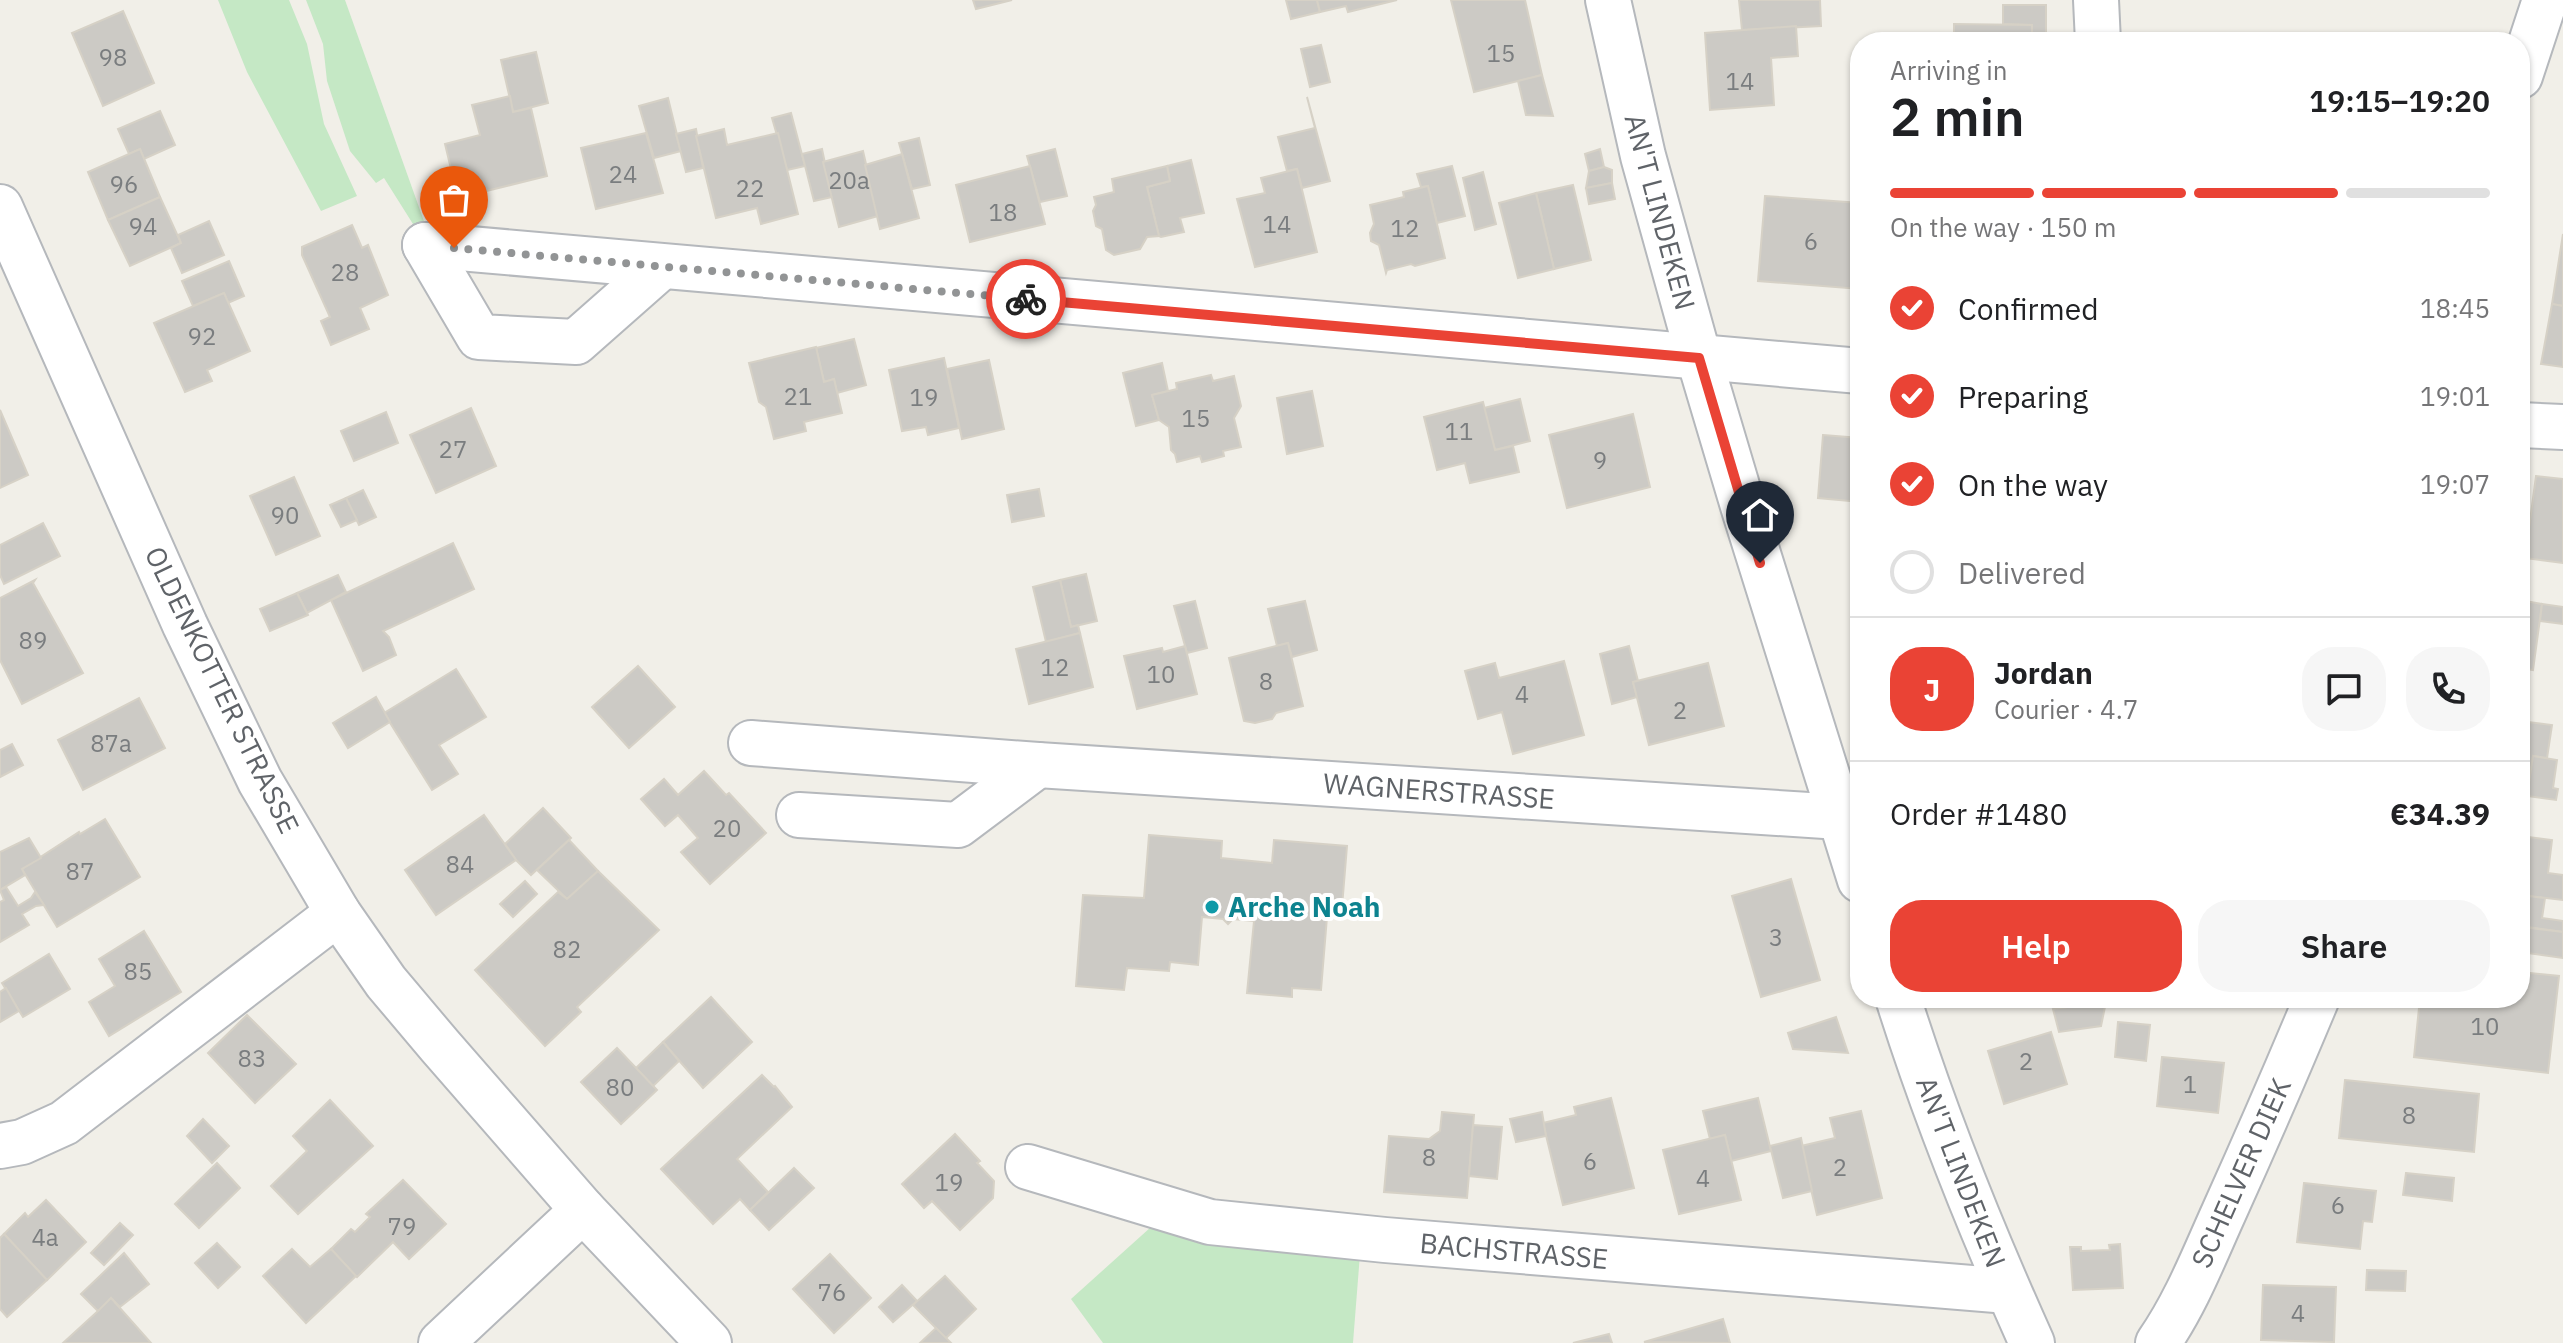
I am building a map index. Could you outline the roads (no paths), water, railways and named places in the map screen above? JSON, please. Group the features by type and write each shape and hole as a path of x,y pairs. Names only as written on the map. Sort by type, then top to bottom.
{"street":[{"name":"AN'T LINDEKEN","path":"1608,0 1643,156 1699,358 1850,848"},
{"path":"2096,0 2098,32"},
{"path":"2530,46 2545,0"},
{"name":"OLDENKOTTER STRASSE","path":"0,207 185,625 260,781 338,913 386,982 583,1210 709,1343"},
{"path":"661,267 576,342 479,337 425,245 1850,370"},
{"path":"2530,425 2563,427"},
{"name":"WAGNERSTRASSE","path":"751,743 1038,765 1840,817"},
{"path":"799,815 958,825 1038,765"},
{"path":"0,1146 22,1142 64,1123 338,913"},
{"name":"AN'T LINDEKEN","path":"1901,1008 1962,1182 2032,1343"},
{"name":"SCHELVER DIEK","path":"2158,1343 2171,1324 2202,1261 2281,1087 2313,1008"},
{"name":"BACHSTRASSE","path":"1028,1167 1210,1222 1400,1242 2008,1291"},
{"path":"441,1343 583,1210"}],"place":[{"name":"Arche Noah","path":"1212,907"}]}
